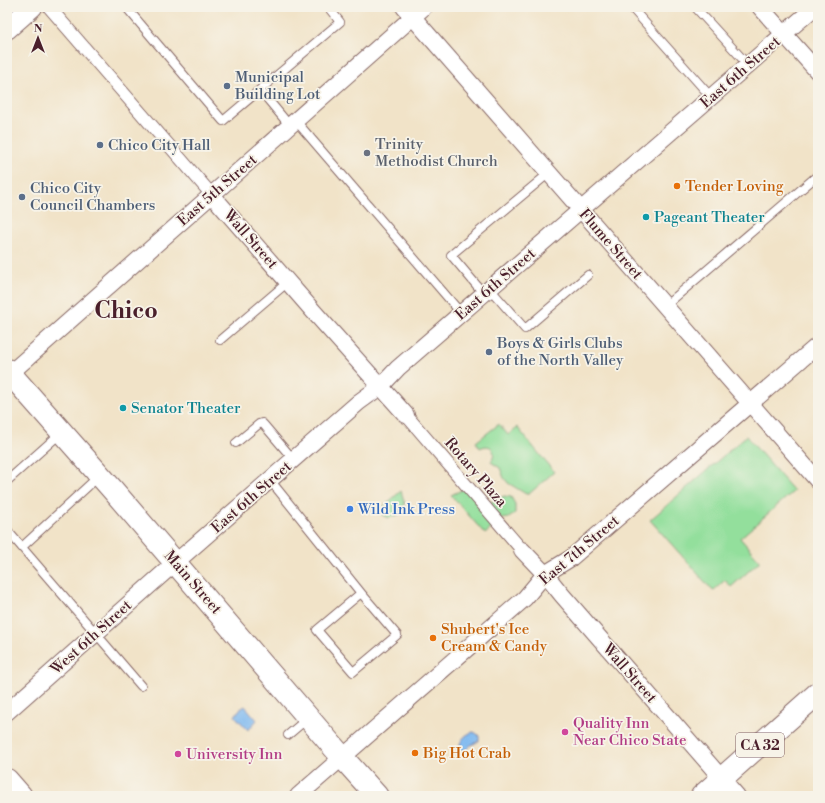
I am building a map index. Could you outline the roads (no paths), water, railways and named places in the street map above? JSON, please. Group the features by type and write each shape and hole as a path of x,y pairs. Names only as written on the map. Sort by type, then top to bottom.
{"main road":[{"name":"Main Street","path":"8,373 176,562 377,796"},
{"name":"CA 32","path":"702,796 818,693"},
{"path":"7,780 21,796"}],"street":[{"path":"7,29 32,7"},
{"name":"Wall Street","path":"49,7 288,282 406,415"},
{"path":"760,7 818,72"},
{"name":"East 6th Street","path":"176,562 359,402 381,386 398,368 815,7"},
{"name":"East 5th Street","path":"8,373 293,123 414,10"},
{"name":"Flume Street","path":"414,10 549,173 818,481"},
{"name":"East 7th Street","path":"298,796 525,598 545,574 571,558 818,345"},
{"name":"Rotary Plaza","path":"406,415 522,550"},
{"name":"Wall Street","path":"522,550 545,574 737,796"},
{"name":"West 6th Street","path":"7,712 176,562"}],"lane":[{"path":"126,7 223,121 340,22 328,7"},
{"path":"631,7 711,97"},
{"path":"695,7 748,65"},
{"path":"260,90 293,123 461,313"},
{"path":"549,173 451,255 525,329 588,275"},
{"path":"665,306 818,175"},
{"path":"220,340 288,282"},
{"path":"236,443 262,423 293,459"},
{"path":"7,481 62,432"},
{"path":"22,547 100,475"},
{"path":"270,480 361,593 397,635 353,672 317,630 361,593"},
{"path":"7,530 141,686"},
{"path":"288,735 308,717"}],"water":[{"path":"245,706 257,720 248,730 235,716 239,710"},
{"path":"473,732 479,736 479,741 461,751 461,741 465,736"}],"place":[{"name":"Municipal Building Lot","path":"227,86"},
{"name":"Chico City Hall","path":"100,145"},
{"name":"Trinity Methodist Church","path":"367,153"},
{"name":"Tender Loving","path":"677,186"},
{"name":"Chico City Council Chambers","path":"22,197"},
{"name":"Pageant Theater","path":"646,217"},
{"name":"Boys & Girls Clubs of the North Valley","path":"489,352"},
{"name":"Senator Theater","path":"123,408"},
{"name":"Wild Ink Press","path":"350,509"},
{"name":"Shubert's Ice Cream & Candy","path":"433,638"},
{"name":"Quality Inn Near Chico State","path":"565,732"},
{"name":"Big Hot Crab","path":"415,753"},
{"name":"University Inn","path":"178,754"}],"district":[{"name":"Chico","path":"126,310"}]}
